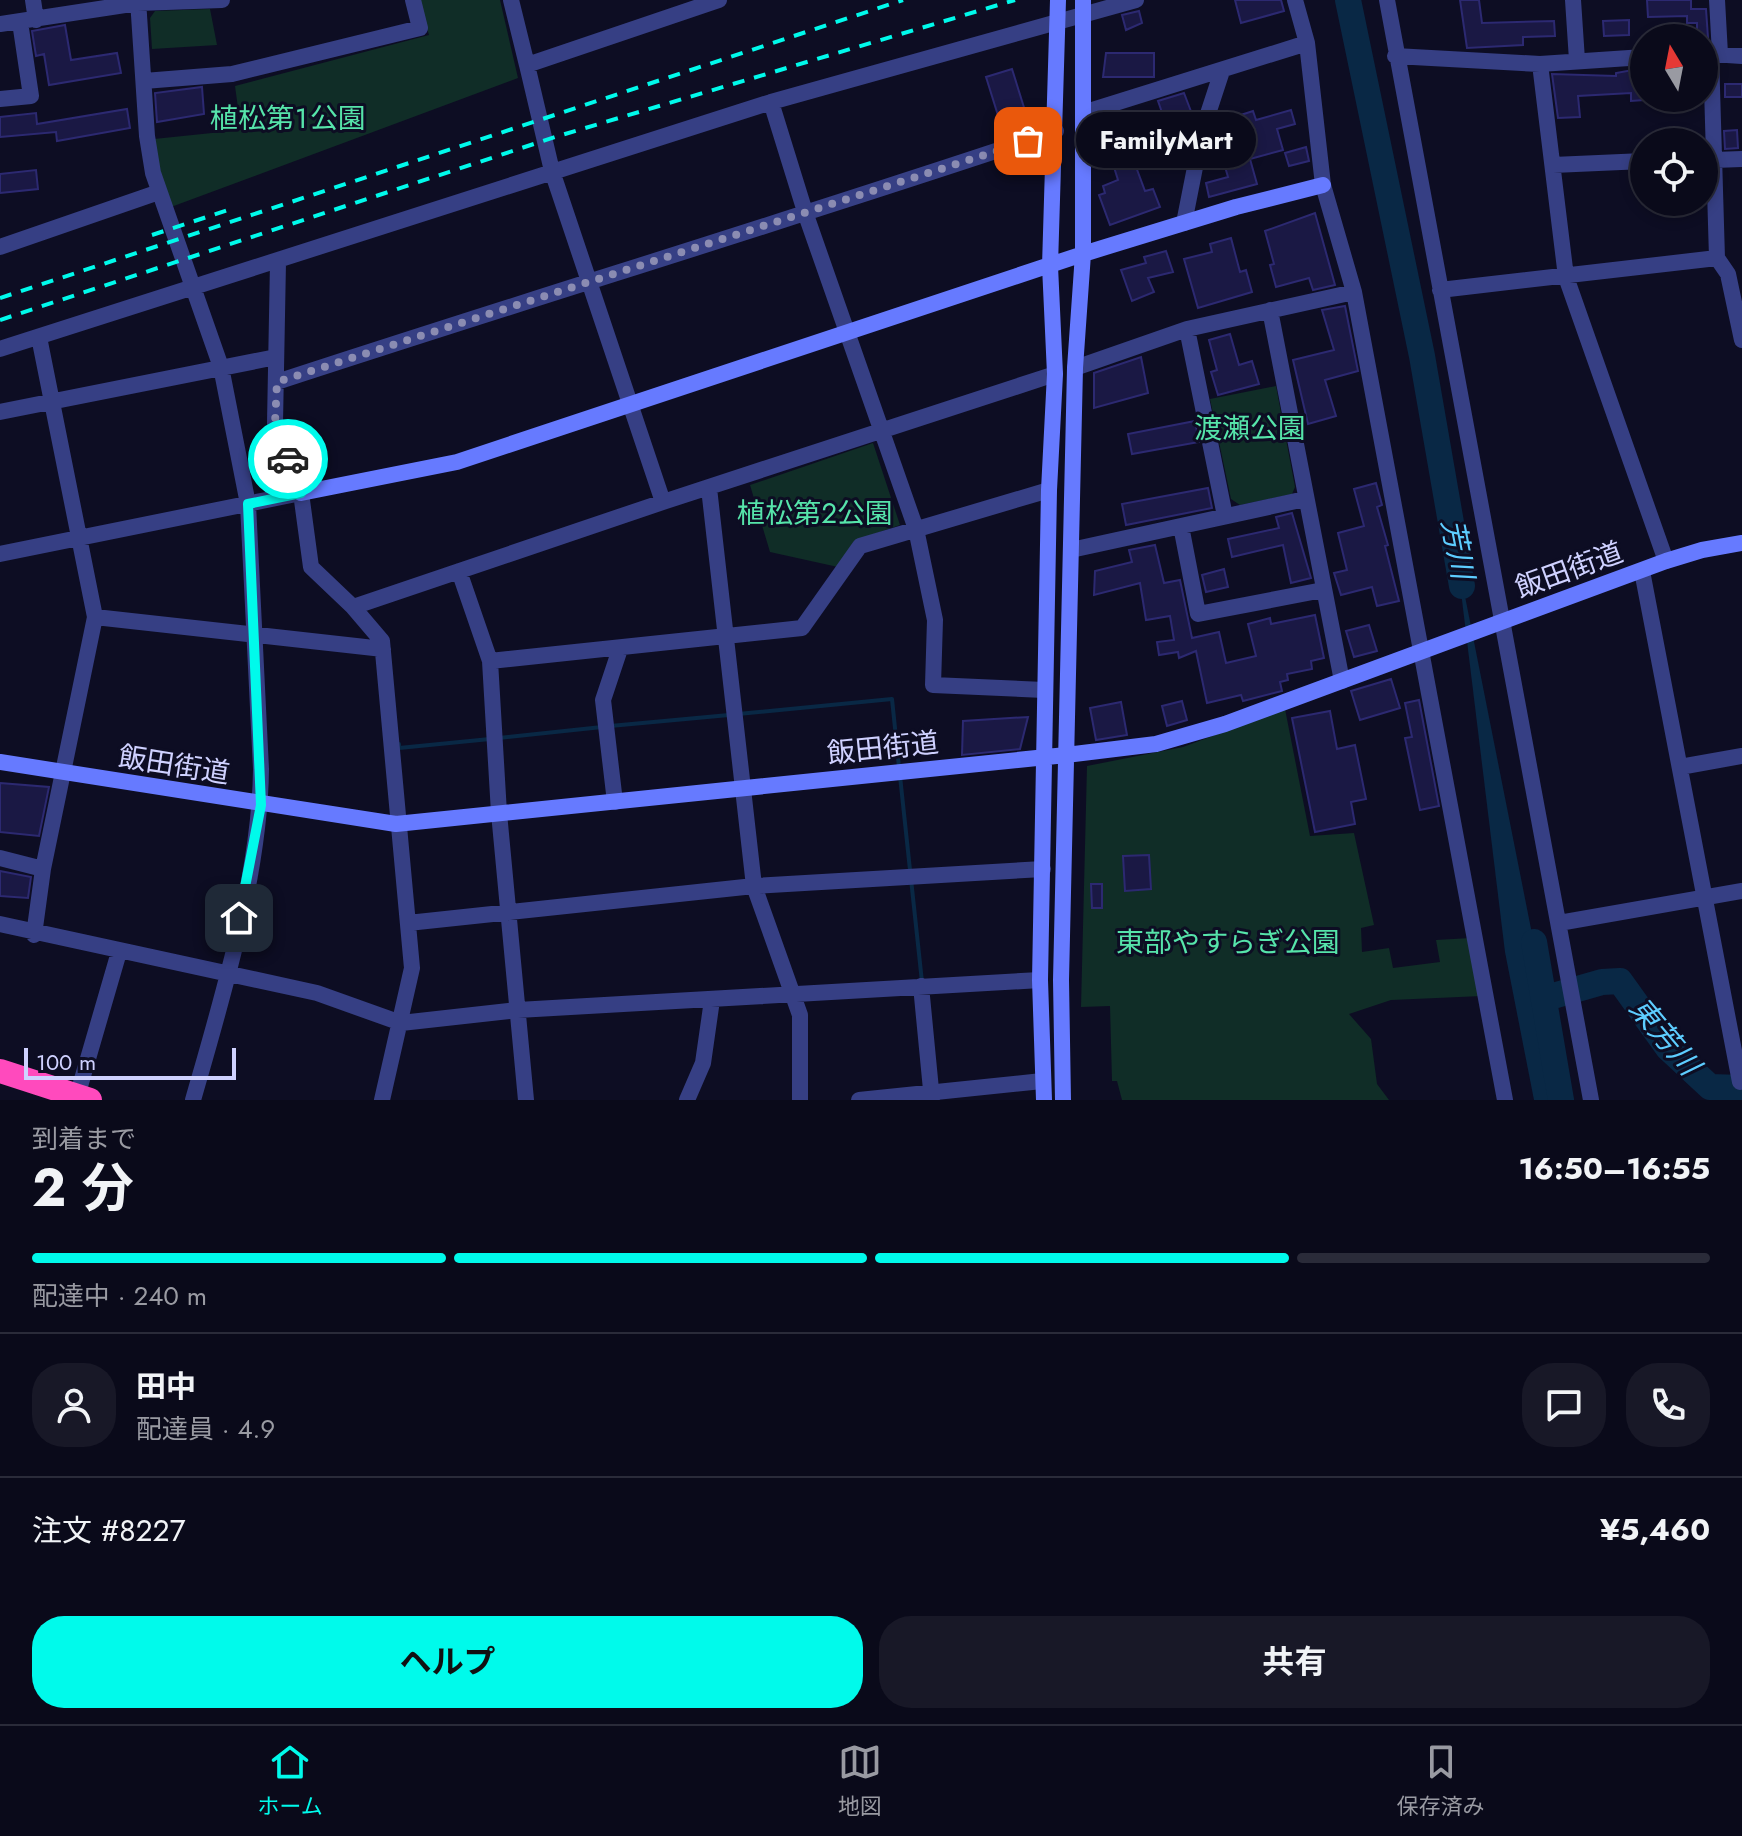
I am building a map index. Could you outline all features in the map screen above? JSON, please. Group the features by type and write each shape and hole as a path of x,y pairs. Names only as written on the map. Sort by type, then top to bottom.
{"highway":[{"path":"0,1071 81,1098"}],"street":[{"path":"0,99 31,96 28,21 33,0"},
{"path":"0,24 138,2 222,0"},
{"path":"144,81 232,74 420,28 413,0"},
{"path":"511,0 552,171 663,502"},
{"path":"527,65 719,0"},
{"path":"1044,1100 1040,980 1047,757 1044,690 1055,374 1050,266 1058,0"},
{"path":"0,349 771,102 1058,22 1083,8 1136,0"},
{"path":"1295,0 1307,43 1323,185 1354,292 1505,1100"},
{"path":"1387,0 1591,1100"},
{"path":"1573,0 1577,60"},
{"path":"1715,24 1717,0"},
{"path":"138,2 147,136 159,192 221,367 248,504 261,805 229,974 193,1100"},
{"path":"1063,1100 1061,980 1075,368 1083,254 1083,8"},
{"path":"1083,113 1307,43"},
{"path":"1718,54 1742,56"},
{"path":"1395,56 1540,64 1630,58"},
{"path":"1540,64 1566,277 1666,561"},
{"path":"1184,223 1202,132 1222,71"},
{"path":"771,102 806,215 916,529 935,620 933,685 1044,690"},
{"path":"277,382 590,280 806,215 1056,131"},
{"path":"1718,163 1742,159"},
{"path":"1553,165 1630,162"},
{"path":"0,554 457,462 1083,254 1323,185"},
{"path":"0,247 159,192"},
{"path":"1714,216 1717,258 1728,274 1742,340"},
{"path":"1440,290 1717,258"},
{"path":"278,262 275,423 301,493 311,567 353,607 382,641 383,649 396,824 412,968 382,1100"},
{"path":"1075,368 1187,329 1354,292"},
{"path":"1270,310 1342,681"},
{"path":"1187,329 1225,516"},
{"path":"34,935 43,869 95,617 39,337"},
{"path":"0,412 276,357"},
{"path":"353,607 1055,374"},
{"path":"709,488 729,638 754,886 800,1015 800,1100"},
{"path":"490,661 802,628 860,546 1049,490"},
{"path":"1071,550 1305,499"},
{"path":"1181,526 1198,614 1323,590"},
{"name":"飯田街道","path":"0,762 396,824 1156,744 1225,724 1666,561 1702,550 1742,543"},
{"path":"459,571 490,661 499,813 526,1100"},
{"path":"1642,571 1740,1082"},
{"path":"95,617 383,649"},
{"path":"615,802 603,700 620,649"},
{"path":"1680,767 1742,756"},
{"path":"0,858 43,869"},
{"path":"408,923 754,886 1043,869"},
{"path":"1559,923 1742,891"},
{"path":"0,924 34,935 317,993 401,1023 518,1010 1040,980"},
{"path":"81,1098 119,952"},
{"path":"921,986 932,1096"},
{"path":"687,1100 703,1063 712,1000"},
{"path":"859,1100 932,1096 1042,1081"}],"green space":[{"name":"植松第１公園","path":"418,0 500,0 518,78 171,207 156,163 154,139 241,130 235,86 429,35"},
{"path":"210,9 217,45 152,49 150,18 155,11"},
{"name":"渡瀬公園","path":"1276,386 1295,487 1292,494 1240,505 1231,499 1210,399"},
{"name":"植松第２公園","path":"873,443 900,525 854,541 838,567 770,552 750,485"},
{"name":"東部やすらぎ公園","path":"1285,709 1310,836 1354,833 1374,925 1361,928 1362,952 1389,948 1393,968 1440,962 1436,940 1471,938 1482,996 1391,1000 1349,1014 1371,1039 1377,1084 1389,1100 1122,1100 1117,1081 1112,1081 1110,1006 1081,1007 1087,766 1183,747"}],"water":[{"path":"1456,551 1565,1100 1534,1100 1505,952"}],"building":[{"path":"1235,0 1281,0 1284,11 1241,23"},
{"path":"1460,0 1479,0 1482,23 1554,21 1555,36 1523,37 1523,45 1467,48"},
{"path":"1647,0 1691,0 1691,9 1706,9 1707,24 1687,23 1687,16 1648,17"},
{"path":"1139,11 1142,23 1126,30 1122,15"},
{"path":"1629,20 1629,35 1604,36 1603,21"},
{"path":"65,25 71,60 117,53 121,73 49,85 44,54 36,56 32,31"},
{"path":"1106,53 1154,53 1154,77 1103,77"},
{"path":"1012,69 1027,117 1001,125 986,77"},
{"path":"1630,70 1630,93 1578,96 1580,117 1558,118 1552,74 1616,76 1616,73"},
{"path":"1725,84 1742,84 1742,97 1725,97"},
{"path":"202,87 204,114 157,122 155,93"},
{"path":"1184,93 1192,114 1165,121 1158,101"},
{"path":"127,109 130,128 57,141 56,132 0,137 0,117 36,113 37,124"},
{"path":"1291,110 1295,124 1277,129 1283,150 1250,159 1257,184 1209,197 1206,183 1228,177 1221,153 1228,151 1219,122 1253,111 1256,120"},
{"path":"1737,130 1738,148 1725,149 1724,131"},
{"path":"1126,140 1145,191 1153,189 1160,207 1110,225 1099,195 1105,193 1103,186 1118,180 1107,145"},
{"path":"1306,147 1309,161 1289,166 1285,153"},
{"path":"36,170 38,189 0,193 0,174"},
{"path":"1315,213 1335,285 1313,290 1309,278 1276,287 1270,265 1274,264 1265,231"},
{"path":"1231,238 1240,272 1246,270 1252,292 1198,308 1184,259 1212,252 1210,244"},
{"path":"1166,251 1173,272 1148,278 1154,292 1132,301 1121,270 1146,263 1144,257"},
{"path":"1345,306 1358,371 1325,380 1336,416 1308,424 1293,360 1334,350 1322,310"},
{"path":"1230,334 1239,365 1252,361 1259,384 1218,395 1211,372 1217,370 1209,340"},
{"path":"1141,357 1148,393 1094,408 1094,373"},
{"path":"1195,421 1199,442 1132,454 1128,434"},
{"path":"1376,483 1382,505 1377,507 1399,601 1377,606 1372,587 1341,595 1334,573 1347,570 1338,533 1364,526 1354,489"},
{"path":"1208,488 1212,508 1126,525 1122,504"},
{"path":"1292,513 1311,578 1291,583 1283,545 1232,557 1228,539 1279,528 1276,517"},
{"path":"1155,545 1164,583 1180,580 1192,638 1219,632 1226,663 1256,656 1248,624 1270,618 1271,624 1315,615 1324,658 1311,661 1312,669 1287,674 1288,680 1280,682 1282,691 1243,701 1241,695 1207,703 1196,651 1179,658 1178,652 1159,655 1157,642 1174,640 1170,616 1146,620 1140,583 1094,595 1095,571 1132,562 1129,550"},
{"path":"1224,569 1228,587 1206,592 1202,575"},
{"path":"1369,625 1377,651 1354,657 1346,631"},
{"path":"1391,679 1400,708 1360,720 1351,691"},
{"path":"1419,700 1439,806 1420,810 1405,738 1412,737 1405,703"},
{"path":"1182,701 1187,720 1167,726 1162,706"},
{"path":"1121,702 1127,735 1096,740 1090,708"},
{"path":"1330,711 1337,749 1355,745 1366,799 1351,802 1355,824 1315,832 1292,718"},
{"path":"1028,717 1020,749 962,755 963,721"},
{"path":"0,783 49,787 39,836 0,832"},
{"path":"1149,855 1151,889 1125,891 1123,856"},
{"path":"0,871 31,877 28,898 0,896"},
{"path":"1091,884 1102,884 1102,908 1092,908"}],"waterway":[{"name":"芳川","path":"1348,0 1422,356 1462,586"},
{"path":"738,714 892,699 899,767"},
{"path":"610,726 729,715"},
{"path":"499,738 602,727"},
{"path":"399,744 399,748 490,739"},
{"path":"900,776 910,870"},
{"path":"911,879 922,982"},
{"name":"芳川","path":"1534,942 1561,1100"},
{"name":"東芳川","path":"1546,998 1602,982 1620,981 1668,1048 1710,1087 1742,1088"}],"railway":[{"path":"0,298 903,0"},
{"path":"0,320 555,137 1015,0"},
{"path":"152,235 228,210"}],"way so far":[{"path":"288,459 275,423 277,382 590,280 806,215 1028,141"}],"place":[{"name":"FamilyMart","path":"1028,141"}],"route":[{"path":"239,918 261,805 248,504 301,493 288,459"}]}
